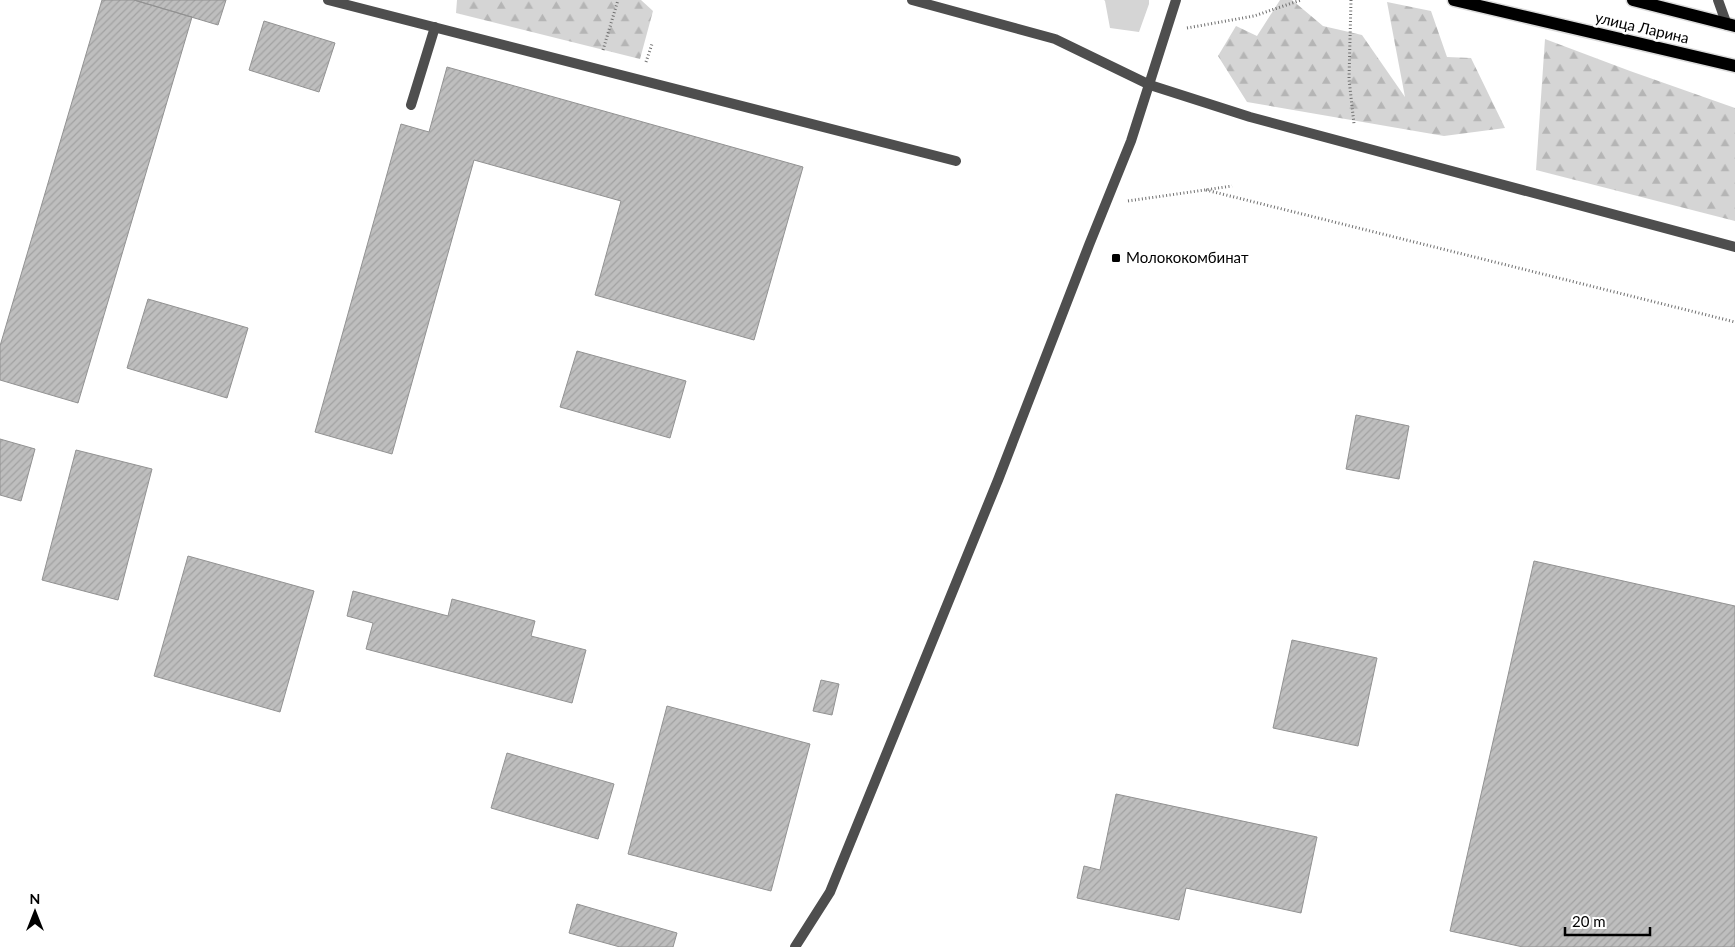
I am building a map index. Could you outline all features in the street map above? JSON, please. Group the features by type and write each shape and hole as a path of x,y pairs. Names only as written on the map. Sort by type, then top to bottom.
{"main road":[{"name":"улица Ларина","path":"1454,0 1735,66"},
{"name":"улица Ларина","path":"1633,0 1731,26"}],"street":[{"path":"328,0 956,161"},
{"path":"912,0 1055,39 1150,84 1250,117 1735,247"},
{"path":"795,947 830,892 998,480 1131,141 1176,0"},
{"path":"1718,0 1731,26"},
{"path":"411,104 435,28"}],"path":[{"path":"603,50 618,0"},
{"path":"1166,32 1254,16 1301,0"},
{"path":"1351,0 1349,79 1356,146"},
{"path":"1122,202 1232,186"},
{"path":"1206,190 1735,322"}],"green space":[{"path":"457,0 641,0 653,11 640,59 456,13"},
{"path":"1104,0 1149,0 1139,32 1110,28"},
{"path":"1280,0 1292,0 1323,26 1362,35 1405,97 1387,2 1431,11 1447,57 1471,58 1505,128 1444,136 1247,102 1218,56 1236,26 1257,36"},
{"path":"1545,39 1735,108 1735,221 1536,170"}],"building":[{"path":"102,0 134,0 192,17 78,403 0,380 0,346"},
{"path":"134,0 226,0 218,25"},
{"path":"264,21 335,43 319,92 249,70"},
{"path":"447,67 803,167 754,340 595,295 621,201 474,160 392,454 315,432 401,124 429,132"},
{"path":"148,299 248,328 227,398 127,368"},
{"path":"577,351 686,381 670,438 560,407"},
{"path":"1356,415 1409,426 1399,479 1346,469"},
{"path":"0,439 35,449 21,501 0,495"},
{"path":"76,450 152,469 118,600 42,580"},
{"path":"188,556 314,591 280,712 154,676"},
{"path":"1534,561 1735,606 1735,947 1523,947 1450,931"},
{"path":"353,591 448,616 452,599 535,621 531,636 586,650 572,703 366,649 373,623 347,616"},
{"path":"1292,640 1377,658 1358,746 1273,728"},
{"path":"821,680 839,684 832,715 813,711"},
{"path":"667,706 810,744 771,891 628,854"},
{"path":"507,753 614,784 598,839 491,808"},
{"path":"1116,794 1317,837 1301,913 1186,888 1179,920 1077,898 1084,866 1100,870"},
{"path":"577,904 677,933 673,947 620,947 569,933"}],"place":[{"name":"Молококомбинат","path":"1116,258"}]}
